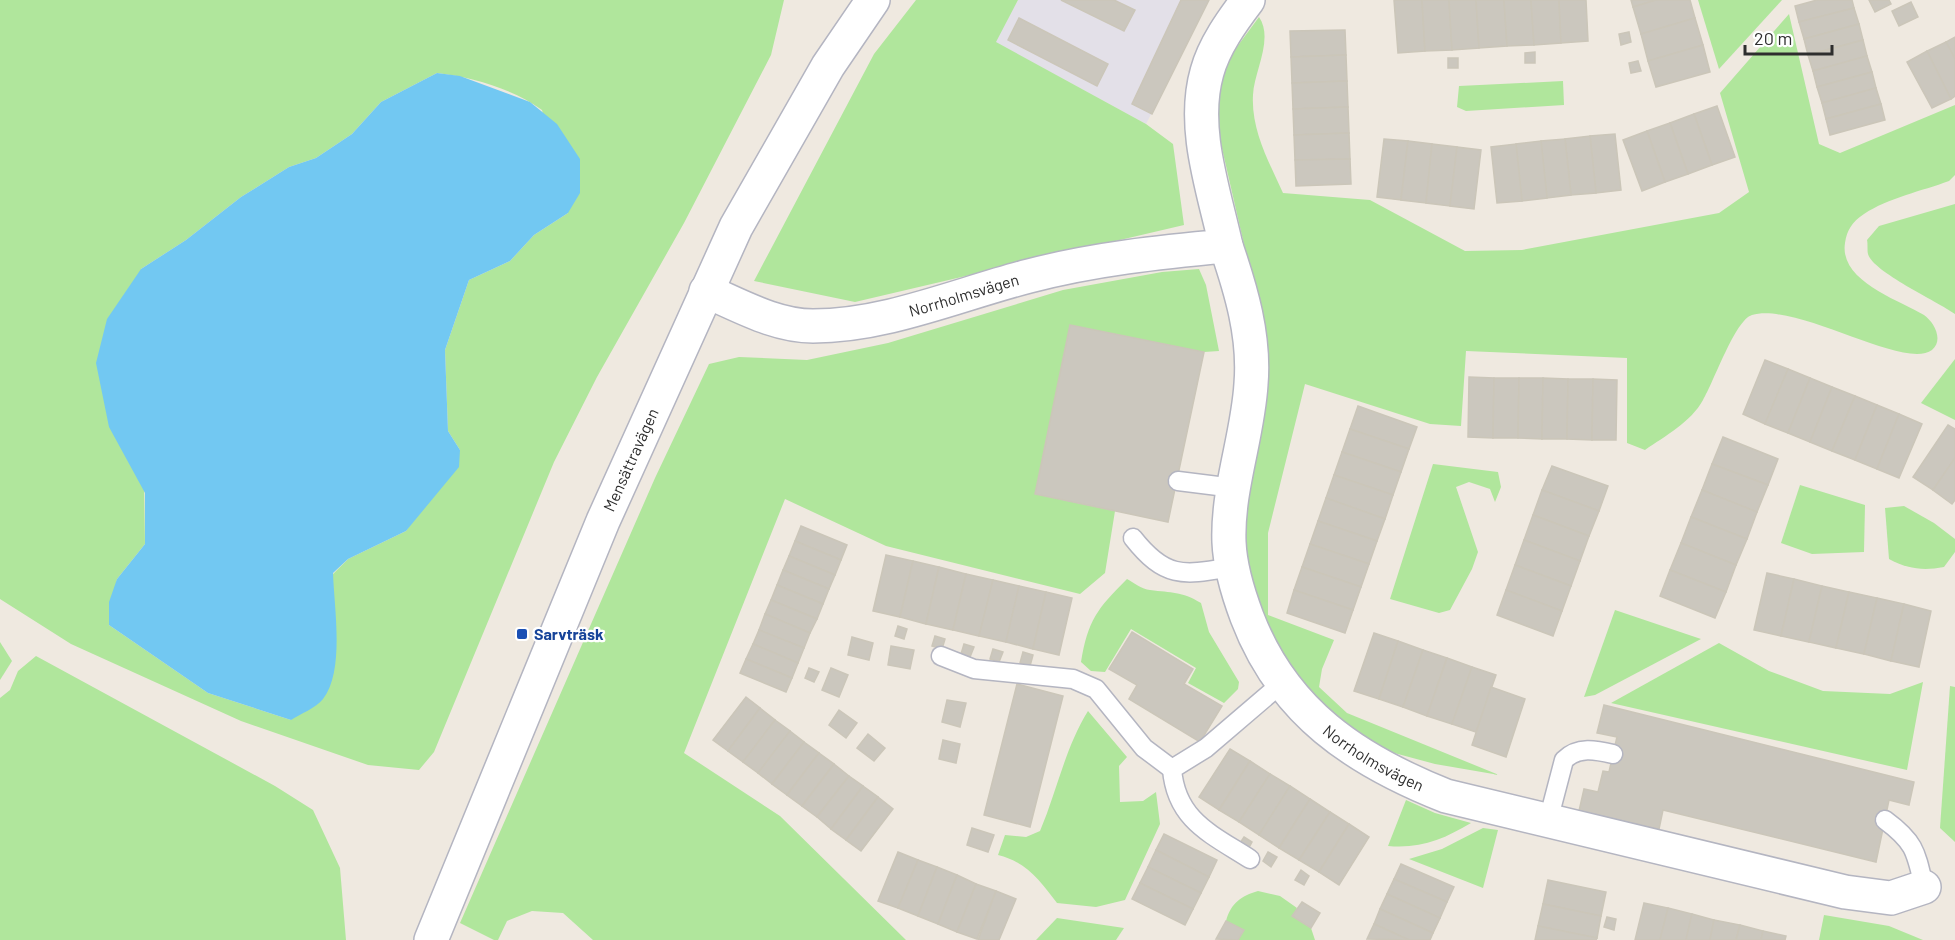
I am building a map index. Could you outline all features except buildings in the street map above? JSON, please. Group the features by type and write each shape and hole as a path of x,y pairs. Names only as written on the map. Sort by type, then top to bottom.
{"street":[{"name":"Norrholmsvägen","path":"1248,0 1230,24 1207,71 1201,110 1206,155 1226,246 1242,296 1250,342 1251,383 1234,488 1229,542 1237,590 1254,635 1282,682 1325,730 1358,754 1401,778 1446,796 1845,892 1891,898 1924,887"},
{"name":"Mensättravägen","path":"432,940 603,520 706,291 736,227 862,5"},
{"name":"Norrholmsvägen","path":"706,291 770,319 811,326 854,323 1066,267 1125,256 1226,246"}],"lane":[{"path":"1178,481 1234,488"},
{"path":"1133,538 1146,555 1164,569 1203,572 1233,567"},
{"path":"941,656 974,669 1073,679 1096,689 1144,748 1172,769 1179,802 1188,814 1208,832 1250,859"},
{"path":"1172,769 1206,748 1282,682"},
{"path":"1548,821 1564,760 1569,755 1583,750 1613,754"},
{"path":"1885,820 1906,835 1914,850 1924,887"}],"shaded area":[{"path":"1018,0 1209,0 1146,124 995,42"}],"green space":[{"path":"0,0 784,0 771,55 684,223 597,377 554,462 434,752 419,770 368,765 241,721 71,644 0,599","holes":["437,73 505,90 542,110 568,213 534,235 510,261 469,280 445,350 448,431 460,450 406,531 348,559 333,574 291,720 208,693 109,625 117,579 145,544 141,269 186,240 241,197 289,167 316,158 352,134 381,102"]},
{"path":"916,0 1018,0 996,42 1146,124 1173,144 1184,225 855,302 754,281 874,54"},
{"path":"1698,0 1782,0 1719,69"},
{"path":"1789,14 1819,144 1840,153 1955,105 1955,175 1949,181 1873,208 1856,220 1847,234 1845,243 1846,256 1851,268 1861,279 1886,296 1924,315 1931,322 1936,331 1936,346 1932,350 1918,354 1899,352 1796,318 1772,314 1752,315 1745,319 1732,339 1698,408 1677,428 1645,450 1627,443 1627,358 1466,351 1461,426 1430,424 1305,384 1268,533 1268,615 1334,640 1322,669 1319,687 1347,713 1499,775 1435,764 1383,750 1317,707 1266,628 1249,582 1243,541 1248,262 1213,109 1225,63 1259,17 1265,35 1254,86 1253,108 1262,145 1283,193 1370,200 1465,251 1522,250 1719,213 1749,192 1720,93"},
{"path":"1563,81 1564,105 1466,111 1457,107 1459,86"},
{"path":"1955,204 1955,314 1881,269 1868,254 1867,240 1879,226"},
{"path":"1199,269 1206,285 1219,351 1204,352 1070,326 1035,494 1115,511 1105,573 1080,594 886,546 785,499 684,753 780,816 906,940 593,940 563,913 532,911 507,921 498,940 494,940 460,923 655,478 709,364 739,357 807,360 888,343 1063,290 1162,272"},
{"path":"1955,359 1955,420 1921,403"},
{"path":"1433,464 1498,472 1501,487 1495,502 1490,489 1469,482 1456,487 1478,552 1472,569 1450,610 1439,613 1390,599"},
{"path":"1800,485 1865,505 1864,552 1812,554 1781,543"},
{"path":"1904,506 1934,523 1955,539 1955,552 1944,567 1916,568 1889,559 1885,508"},
{"path":"1127,579 1147,589 1182,594 1201,603 1209,632 1239,682 1238,689 1224,703 1188,683 1196,668 1131,629 1105,672 1091,671 1081,662 1087,636 1095,616"},
{"path":"1615,610 1701,639 1595,695 1584,697"},
{"path":"0,642 12,661 0,680"},
{"path":"1719,643 1769,671 1823,691 1890,694 1923,682 1907,770 1611,703"},
{"path":"36,656 275,786 313,810 340,868 346,940 0,940 0,698 10,690 18,671"},
{"path":"1950,686 1955,687 1955,842 1940,828"},
{"path":"1088,711 1127,757 1119,766 1120,802 1143,801 1156,792 1160,824 1125,900 1096,907 1057,903 1039,880 1025,867 998,855 1005,835 1026,837 1040,831 1073,740"},
{"path":"1406,800 1435,813 1471,823 1432,842 1400,847 1388,846"},
{"path":"1483,828 1498,830 1483,888 1409,859 1442,849"},
{"path":"1258,891 1280,896 1297,908 1293,916 1311,928 1315,940 1237,940 1243,930 1226,921 1228,915 1238,901"},
{"path":"1824,915 1889,926 1923,940 1819,940"},
{"path":"1057,918 1124,928 1116,940 1036,940"}],"water":[{"path":"437,73 460,76 530,102 557,124 580,159 580,193 568,213 534,235 510,261 469,280 445,350 448,431 460,450 459,467 406,531 348,559 333,573 337,638 334,672 330,687 320,702 291,720 208,693 109,625 109,602 117,579 145,544 145,493 109,427 96,363 107,319 141,269 186,240 241,197 289,167 316,158 352,134 381,102"}],"place":[{"name":"Sarvträsk","path":"522,634"}]}
